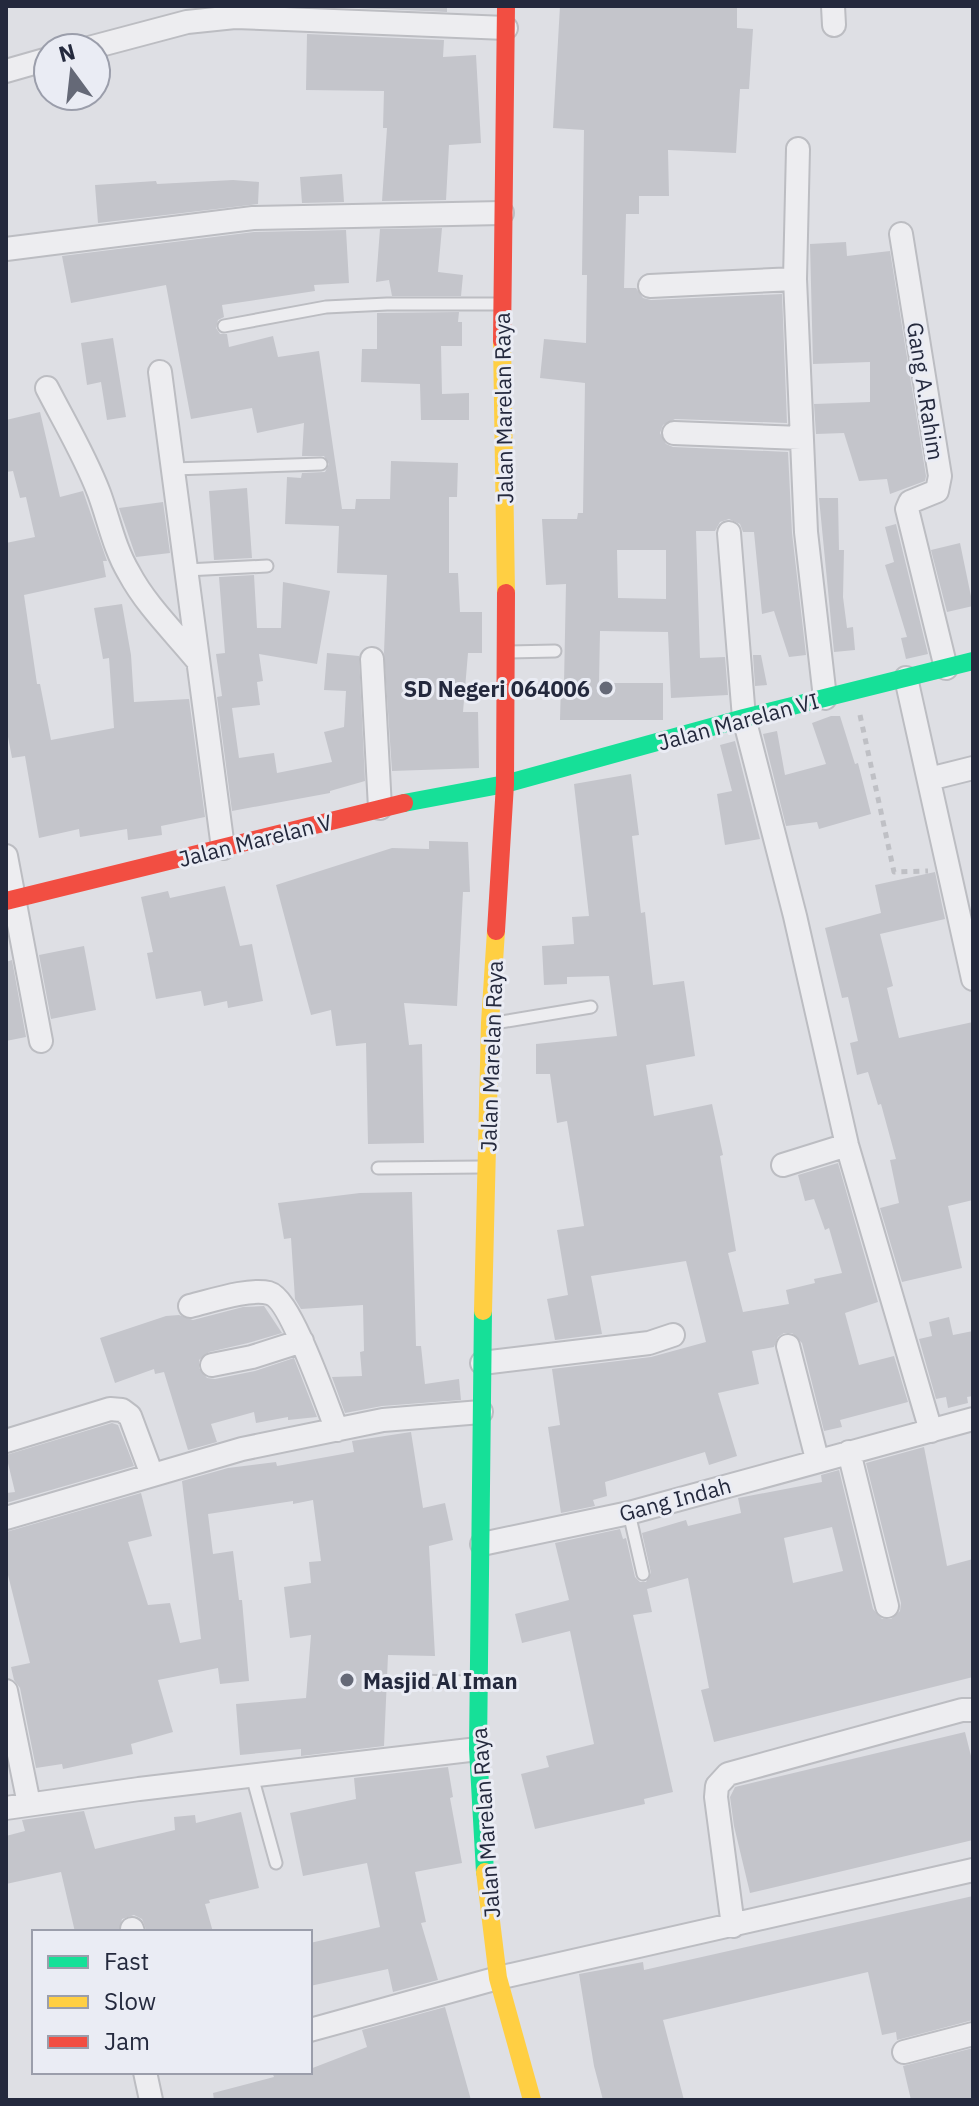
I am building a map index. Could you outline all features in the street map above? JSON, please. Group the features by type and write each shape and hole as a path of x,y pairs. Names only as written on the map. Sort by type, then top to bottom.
{"main road":[{"name":"Jalan Marelan Raya","path":"506,17 501,304 505,784 490,1023 481,1412 478,1749 485,1869 498,1978 532,2100"},
{"name":"Jalan Marelan VI","path":"505,784 744,718 973,661"},
{"name":"Jalan Marelan V","path":"11,900 380,808 505,784"}],"street":[{"path":"112,42 187,22 235,17 304,13 506,17"},
{"path":"6,71 32,64"},
{"path":"798,149 795,279 801,438 812,595 825,698"},
{"path":"6,249 253,218 502,213"},
{"name":"Gang A.Rahim","path":"901,234 940,476 937,491 910,502 907,509 946,668"},
{"path":"650,286 795,279"},
{"path":"160,372 223,848"},
{"path":"47,388 83,455 129,574 198,661"},
{"path":"674,433 801,438"},
{"path":"729,533 744,718 795,916 847,1145 931,1431"},
{"path":"372,659 380,808"},
{"path":"906,678 973,979"},
{"path":"929,779 973,768"},
{"path":"6,856 11,900 41,1041"},
{"path":"783,1165 847,1145"},
{"path":"190,1306 254,1293 267,1293 278,1298 302,1341 337,1430"},
{"path":"482,1363 649,1343 673,1335"},
{"path":"212,1365 252,1357 302,1341"},
{"path":"788,1346 817,1459"},
{"path":"6,1441 110,1409 122,1410 130,1416 152,1475"},
{"path":"6,1518 242,1449 383,1420 481,1412"},
{"name":"Gang Indah","path":"482,1544 629,1513 817,1459 973,1419"},
{"path":"858,1450 887,1606"},
{"path":"6,1691 29,1804"},
{"path":"733,1926 716,1797 721,1780 728,1774 962,1710 973,1710"},
{"path":"6,1808 478,1749"},
{"path":"312,2029 498,1978 973,1870"},
{"path":"904,2052 973,2034"},
{"path":"145,2074 151,2100"}],"lane":[{"path":"224,326 326,307 501,304"},
{"path":"173,469 321,464"},
{"path":"186,570 267,566"},
{"path":"505,653 555,651"},
{"path":"490,1023 591,1007"},
{"path":"378,1168 487,1167"},
{"path":"629,1513 643,1574"},
{"path":"407,1681 478,1681"},
{"path":"252,1776 276,1863"}],"path":[{"path":"854,691 894,872 950,870"}],"building":[{"path":"312,6 447,6 447,12"},
{"path":"560,6 737,6 737,28 753,29 749,89 740,89 736,153 668,150 669,196 639,196 639,214 626,214 624,288 636,288 643,298 651,300 782,294 787,423 675,419 663,425 660,433 666,444 673,447 788,452 792,533 806,655 789,657 774,611 762,614 754,532 743,532 740,524 729,519 720,522 715,531 696,531 700,658 725,657 728,695 671,698 668,632 600,631 599,683 663,683 663,720 560,720 566,584 546,585 542,519 577,519 578,513 583,513 585,383 540,378 544,339 586,343 587,275 582,275 584,130 553,128","holes":["617,550 666,550 666,599 618,598"]},
{"path":"307,34 444,40 443,57 476,55 481,143 449,145 446,200 382,201 387,128 383,128 384,91 306,90"},
{"path":"342,174 344,202 302,203 300,177"},
{"path":"233,180 259,182 258,204 98,223 95,185"},
{"path":"442,228 438,272 463,275 461,296 392,296 389,280 376,282 380,229"},
{"path":"346,230 349,283 314,285 315,291 222,305 224,317 218,320 216,328 220,334 227,334 229,347 273,336 278,357 319,351 342,509 355,509 356,499 390,499 391,461 458,463 457,497 449,497 449,573 458,573 460,612 482,612 482,653 468,653 463,712 478,712 479,768 392,771 384,652 387,575 337,573 339,526 285,524 287,477 301,478 302,473 325,472 329,464 324,456 302,456 304,423 257,433 252,408 191,419 166,285 71,303 62,256 254,232"},
{"path":"846,242 847,256 890,251 926,476 925,481 890,494 887,479 859,481 844,433 816,434 814,404 870,402 870,362 813,364 810,244"},
{"path":"459,312 462,346 441,346 442,394 469,393 469,420 421,420 420,384 361,382 362,349 377,349 377,313"},
{"path":"113,338 126,417 107,420 101,382 87,385 81,343"},
{"path":"40,412 60,497 83,491 107,561 103,561 106,577 24,595 37,684 40,684 51,740 114,728 109,658 103,659 94,608 122,604 131,655 134,702 189,699 205,817 161,826 162,835 128,840 127,829 80,837 79,829 39,838 25,756 12,758 6,726 6,543 35,537 26,497 20,498 13,471 6,472 6,420"},
{"path":"247,488 252,558 214,560 209,491"},
{"path":"819,498 838,498 839,550 844,550 843,597 847,628 853,627 855,650 834,652"},
{"path":"163,502 170,553 136,557 119,508"},
{"path":"896,524 928,654 906,659 901,638 907,637 885,565 894,562 885,527"},
{"path":"960,543 973,606 947,612 931,550"},
{"path":"254,575 257,628 281,628 283,582 330,591 317,664 259,654 263,681 257,682 260,705 232,708 239,758 274,753 277,773 332,762 324,732 344,727 346,691 324,690 327,653 359,656 365,781 330,793 232,811 217,697 222,696 216,654 225,653 219,577"},
{"path":"753,655 761,655 767,685 755,686"},
{"path":"840,716 855,764 858,763 871,814 819,829 817,822 786,826 763,734 777,731 785,775 826,764 812,723"},
{"path":"735,741 760,839 725,845 717,794 732,791 720,745"},
{"path":"631,774 639,835 632,836 653,985 684,981 695,1056 646,1065 654,1116 712,1104 723,1155 720,1156 736,1251 728,1253 743,1312 789,1304 786,1290 842,1273 829,1228 825,1230 814,1199 805,1201 798,1175 838,1163 878,1302 845,1313 859,1365 894,1356 908,1402 840,1420 842,1427 824,1431 802,1343 792,1333 784,1333 778,1337 774,1347 752,1351 759,1384 718,1393 737,1456 709,1465 705,1452 605,1482 607,1496 593,1500 595,1506 561,1513 548,1427 560,1425 552,1369 651,1357 706,1342 686,1261 591,1276 602,1334 555,1340 547,1299 568,1295 557,1230 584,1226 567,1121 557,1123 550,1074 536,1074 536,1044 617,1036 609,976 567,977 567,984 544,985 542,946 574,944 572,917 589,916 574,784"},
{"path":"429,841 468,842 470,892 463,892 457,1006 404,1003 409,1045 422,1044 424,1143 368,1144 366,1043 336,1046 331,1010 311,1015 276,885 392,848 429,849"},
{"path":"935,872 945,919 880,934 893,986 887,988 899,1038 973,1022 973,1200 948,1206 962,1268 902,1282 880,1208 899,1203 890,1160 896,1159 881,1104 878,1105 868,1072 857,1075 850,1043 858,1041 848,997 842,998 825,928 881,913 875,885"},
{"path":"225,886 240,946 252,944 263,1001 228,1008 227,1001 204,1006 201,991 156,999 147,953 153,952 141,897 168,891 170,898"},
{"path":"84,946 96,1010 51,1019 39,955"},
{"path":"12,960 26,1037 6,1041 6,962"},
{"path":"412,1192 416,1346 421,1346 425,1384 459,1379 461,1400 382,1406 345,1413 332,1377 362,1376 363,1305 301,1309 295,1299 291,1238 284,1239 278,1203 360,1193"},
{"path":"264,1306 282,1333 209,1352 199,1360 199,1368 207,1378 215,1379 255,1371 294,1358 317,1417 288,1420 288,1417 256,1423 254,1412 211,1424 217,1442 188,1450 164,1372 155,1374 154,1369 115,1383 100,1338 166,1316 179,1315 193,1320 243,1307"},
{"path":"949,1317 953,1335 973,1331 973,1396 967,1397 968,1403 948,1408 946,1397 936,1399 919,1339 932,1336 929,1322"},
{"path":"112,1423 118,1425 134,1466 6,1503 6,1493 15,1492 6,1455"},
{"path":"411,1432 423,1508 445,1503 453,1540 429,1546 435,1656 388,1655 384,1746 301,1756 301,1749 240,1755 236,1704 306,1698 311,1635 290,1638 284,1587 311,1583 309,1562 321,1561 313,1500 293,1504 293,1501 208,1514 213,1554 233,1551 239,1600 242,1600 249,1681 220,1684 218,1668 158,1680 173,1732 131,1744 133,1754 63,1769 62,1764 36,1768 20,1688 11,1667 30,1663 6,1567 6,1532 141,1493 152,1536 128,1542 148,1605 170,1603 180,1643 201,1639 182,1481 228,1468 276,1462 277,1466 354,1452 352,1441"},
{"path":"924,1447 947,1566 973,1559 973,1677 714,1742 701,1690 709,1688 688,1578 647,1589 652,1612 633,1615 673,1792 644,1799 645,1804 535,1829 521,1774 549,1767 546,1756 594,1744 570,1631 522,1643 515,1614 569,1600 555,1543 620,1529 623,1539 626,1538 635,1577 640,1582 646,1582 651,1573 642,1533 686,1520 688,1526 741,1513 738,1498 822,1482 821,1475 839,1470 873,1609 882,1619 891,1619 900,1611 901,1603 866,1463","holes":["832,1527 843,1571 793,1583 784,1538"]},
{"path":"965,1732 973,1764 973,1840 750,1893 734,1826 730,1797 735,1787"},
{"path":"448,1767 453,1797 450,1798 462,1863 415,1872 426,1922 421,1923 438,1980 393,1992 388,1969 312,1986 312,1943 380,1927 367,1863 303,1876 290,1813 356,1799 354,1778"},
{"path":"84,1811 95,1849 175,1830 174,1817 195,1815 196,1823 241,1812 259,1888 209,1900 210,1903 205,1904 212,1930 146,1930 142,1919 134,1915 122,1919 119,1930 75,1930 61,1872 6,1884 6,1836 25,1831 22,1820"},
{"path":"973,1896 973,2020 897,2040 896,2032 882,2035 868,1972 663,2020 684,2100 603,2100 594,2066 579,1974 643,1962 644,1970"},
{"path":"445,2007 471,2100 214,2100 213,2093 274,2077 273,2074 312,2074 312,2068 367,2047 362,2030"},
{"path":"973,2048 973,2100 911,2100 903,2066"}],"traffic: fast":[{"path":"404,803 505,784 744,718 973,661"},
{"path":"483,1311 478,1749 485,1872"}],"traffic: slow":[{"path":"502,341 506,593"},
{"path":"483,1311 490,1023 496,931"},
{"path":"485,1872 498,1978 532,2100"}],"traffic: jam":[{"path":"502,341 506,6"},
{"path":"496,931 505,784 506,593"},
{"path":"6,901 404,803"}],"place":[{"name":"SD Negeri 064006","path":"606,688"},
{"name":"Masjid Al Iman","path":"347,1680"}]}
